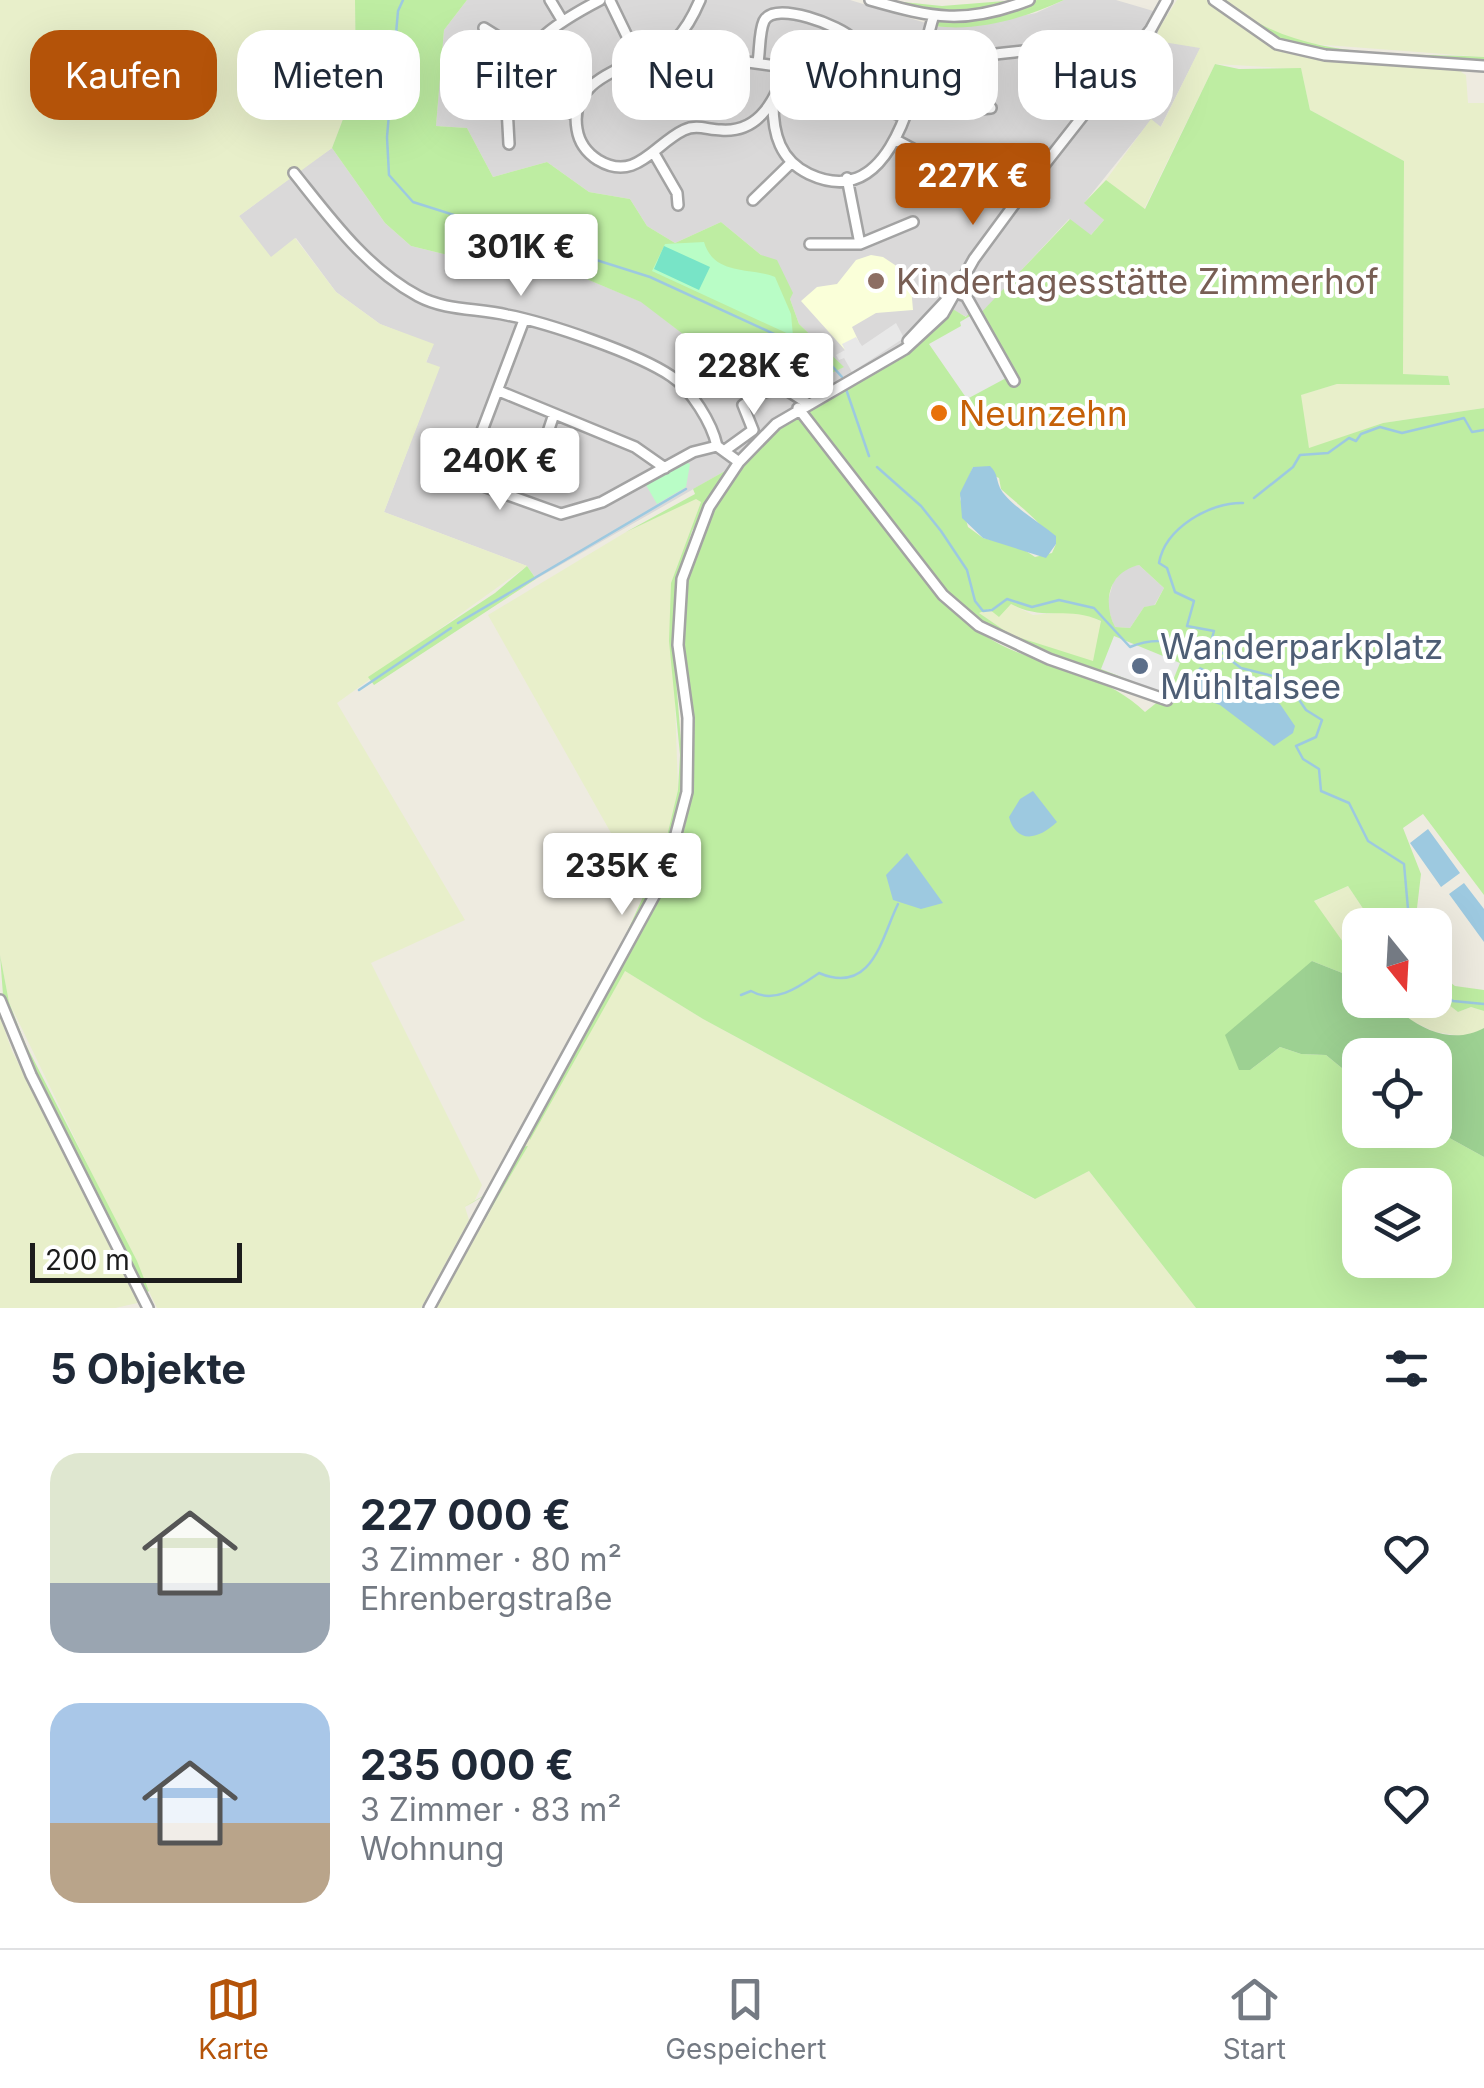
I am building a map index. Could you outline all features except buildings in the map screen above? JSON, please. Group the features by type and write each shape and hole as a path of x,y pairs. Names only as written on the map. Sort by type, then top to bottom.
{"street":[{"path":"550,0 562,20"},
{"path":"550,30 562,20 606,0 622,30"},
{"path":"681,30 700,0"},
{"path":"870,0 933,18 998,12 1028,0"},
{"path":"1150,30 1168,0"},
{"path":"1215,1 1277,44 1325,55 1484,66"},
{"path":"758,62 764,21 772,12 786,10 835,30"},
{"path":"930,30 933,18"},
{"path":"750,61 770,64"},
{"path":"753,123 770,106"},
{"path":"508,120 510,144"},
{"path":"577,120 582,144 598,160 624,167 655,154 689,128 734,130 766,121 773,127"},
{"path":"773,120 790,163 820,178 847,178 872,168 896,140 903,120"},
{"path":"429,1308 665,876 679,834 688,773 678,646 682,579 709,508 739,462 802,406 922,336 943,314 954,292 1080,120"},
{"path":"896,140 948,168"},
{"path":"655,154 677,193 678,205"},
{"path":"753,200 790,163"},
{"path":"294,172 359,252 401,286 450,308 524,320 675,378 714,433 720,448 739,462"},
{"path":"847,178 860,244"},
{"path":"810,244 860,244 913,222"},
{"path":"954,292 966,296 973,306 1014,382"},
{"path":"524,320 469,465 469,472 484,486 560,514 602,502 693,452 720,448 754,430 743,405 761,392 782,386 802,406 943,595 979,626 1048,660 1167,700"},
{"path":"499,391 635,447 664,468"},
{"path":"544,444 554,414"},
{"path":"0,1000 31,1075 147,1306"}],"shaded area":[{"path":"0,0 355,0 355,30 237,30 237,120 343,120 332,148 239,216 271,257 295,238 336,292 380,324 434,344 426,362 440,367 384,512 527,566 337,703 465,920 371,963 482,1185 474,1202 465,1207 469,1220 421,1308 157,1308 9,1002 0,955"},
{"path":"467,0 850,0 939,27 965,27 1036,13 1064,0 1116,0 1167,15 1158,30 1018,30 1018,120 1151,120 1085,202 1104,220 1090,236 1069,219 975,320 969,313 967,317 951,309 930,335 889,366 793,418 784,413 725,471 536,579 527,566 384,512 439,368 426,363 433,345 380,324 336,292 296,238 271,258 239,216 332,148 385,223 411,246 513,271 584,278 642,302 692,341 725,353 734,345 774,364 785,355 827,376 843,367 799,324 790,299 761,255 721,222 675,243 647,226 630,199 589,192 547,162 493,177 467,128 436,126 440,78 440,120 592,120 592,30 444,30"},
{"path":"1177,0 1208,0 1242,28 1289,53 1317,59 1465,69 1461,72 1466,75 1468,103 1484,103 1484,408 1383,423 1309,449 1300,395 1337,384 1450,384 1448,376 1403,374 1404,161 1310,110 1301,69 1215,64 1144,209 1106,180 1150,120 1161,127 1164,120 1173,120 1173,103 1200,48 1173,44 1173,30 1158,30"},
{"path":"1226,0 1484,0 1484,57 1299,43 1268,31"},
{"path":"1173,36 1201,47 1173,102"},
{"path":"871,255 883,257 910,275 913,310 876,313 852,327 859,342 845,350 801,301 817,287 837,284 856,260"},
{"path":"970,316 1008,377 967,399 929,344 961,326 960,322"},
{"path":"896,323 904,338 852,372 844,358 839,360 836,355 845,350 842,344 856,337 862,346"},
{"path":"696,498 701,502 671,583 678,790 663,853 646,895 488,615 626,532"},
{"path":"1139,565 1164,588 1154,606 1144,607 1130,628 1114,627 1107,604 1113,583 1124,568"},
{"path":"1011,604 1033,615 1080,611 1102,622 1093,662 1011,635 978,613"},
{"name":"Wanderparkplatz Mühltalsee","path":"1114,636 1180,663 1167,695 1101,669"},
{"path":"1348,886 1363,908 1342,908 1342,941 1313,902"},
{"path":"625,971 703,1019 1034,1199 1089,1171 1196,1308 435,1308 527,1147 521,1147 529,1132"},
{"path":"1452,1007 1458,1012 1471,1007 1484,1011 1484,1028 1469,1037 1435,1032 1406,1018 1452,1018"},
{"path":"0,1016 12,1051 142,1302 115,1308 0,1308"}],"green space":[{"path":"355,0 467,0 440,30 436,126 467,128 493,177 547,162 589,192 630,199 647,226 675,243 721,222 761,255 777,260 793,293 790,299 799,324 844,367 826,376 785,355 775,365 735,345 725,353 692,341 641,302 584,278 513,271 411,246 385,223 332,148 343,120 420,120 420,30 355,30"},
{"path":"883,0 942,6 1017,0 983,9 950,11"},
{"path":"1037,0 1064,0 1001,22 935,26 939,21 983,19"},
{"path":"1218,0 1226,0 1253,20 1283,34 1315,44 1382,53 1484,57 1484,63 1315,51 1257,31"},
{"path":"1215,64 1239,69 1301,68 1310,110 1404,161 1403,374 1448,376 1450,385 1337,384 1301,395 1309,448 1383,423 1484,408 1484,895 1423,814 1403,828 1421,874 1417,908 1363,908 1348,886 1314,901 1342,941 1342,973 1312,961 1250,1070 1280,1047 1301,1054 1326,1055 1342,1068 1342,1148 1452,1148 1452,1139 1484,1157 1484,1308 1196,1308 1089,1171 1035,1199 703,1019 625,971 530,1140 529,1132 653,910 679,850 691,770 683,607 697,544 726,487 768,439 793,418 800,420 944,601 978,630 1019,653 1113,689 1145,712 1160,700 1030,650 967,611 895,532 810,420 808,412 824,398 919,344 951,308 966,317 970,312 975,319 1070,219 1091,235 1104,220 1084,203 1106,180 1145,209","holes":["973,467 999,478 1001,489 1056,544 1052,553 1035,557 1020,547 983,538 968,527 960,498","1139,565 1164,588 1155,605 1144,607 1130,628 1115,627 1109,607 1111,589 1121,574","1011,604 1035,612 1077,614 1101,621 1093,661 1011,635 979,613 989,609 999,617"]},
{"path":"704,242 709,253 724,265 775,277 791,314 793,336 652,271 665,244"},
{"path":"664,246 710,267 699,290 654,269"},
{"path":"685,462 690,464 686,487 657,504 646,485"},
{"path":"725,471 692,531 680,569 673,641 684,779 671,848 657,884 486,1195 464,1207 483,1196 623,941 663,853 678,790 680,755 669,641 671,583 701,502 696,499 626,532 695,494 693,489"},
{"path":"527,566 536,579 374,685 368,677 495,593"},
{"path":"0,955 9,1002 25,1043 137,1261 149,1291 144,1294 4,1008"},
{"path":"1312,961 1342,973 1342,1018 1408,1018 1432,1031 1458,1035 1484,1028 1484,1157 1452,1139 1452,1038 1342,1038 1342,1068 1326,1055 1301,1054 1280,1047 1250,1070 1239,1070 1225,1035"},
{"path":"1452,984 1484,990 1484,1011 1471,1007 1458,1012 1452,1007"},
{"path":"528,1146 433,1308 521,1147"}],"water":[{"path":"990,466 1010,501 1056,536 1056,544 1046,558 983,538 962,518 960,493 973,467"},
{"path":"1200,667 1280,704 1295,726 1293,733 1274,746 1220,705 1195,696 1192,675"},
{"path":"1033,791 1057,822 1029,836 1017,832 1009,817 1020,799"},
{"path":"1428,829 1460,873 1441,887 1410,843"},
{"path":"907,853 943,903 921,909 893,900 886,875"},
{"path":"1464,883 1484,909 1484,942 1449,894"}],"waterway":[{"path":"403,0 398,11 387,137 389,175 413,202 650,277 824,357 842,377"},
{"path":"846,389 869,456"},
{"path":"1254,498 1293,467 1300,455 1328,453 1349,438 1356,441 1361,434 1380,427 1402,433 1464,418 1472,432 1484,430"},
{"path":"877,467 921,506 941,531 967,570 975,601 983,611 992,610 1007,599 1032,607 1059,600 1094,608 1130,647 1150,642 1181,644 1207,661 1228,658 1241,668 1285,679 1306,710 1322,720 1316,737 1296,746 1303,759 1319,769 1321,791 1349,803 1368,841 1404,864 1408,908"},
{"path":"458,623 686,489"},
{"path":"1227,656 1210,645 1214,631 1187,626 1194,601 1175,592 1167,568 1159,563 1170,539 1191,520 1217,507 1243,503"},
{"path":"359,690 451,628"},
{"path":"741,995 751,991 778,995 819,973 837,978 864,970 880,946 898,904"},
{"path":"1452,1000 1484,1004"}],"place":[{"name":"Kindertagesstätte Zimmerhof","path":"876,281"},
{"name":"Neunzehn","path":"939,413"},
{"name":"Wanderparkplatz Mühltalsee","path":"1140,666"}]}
